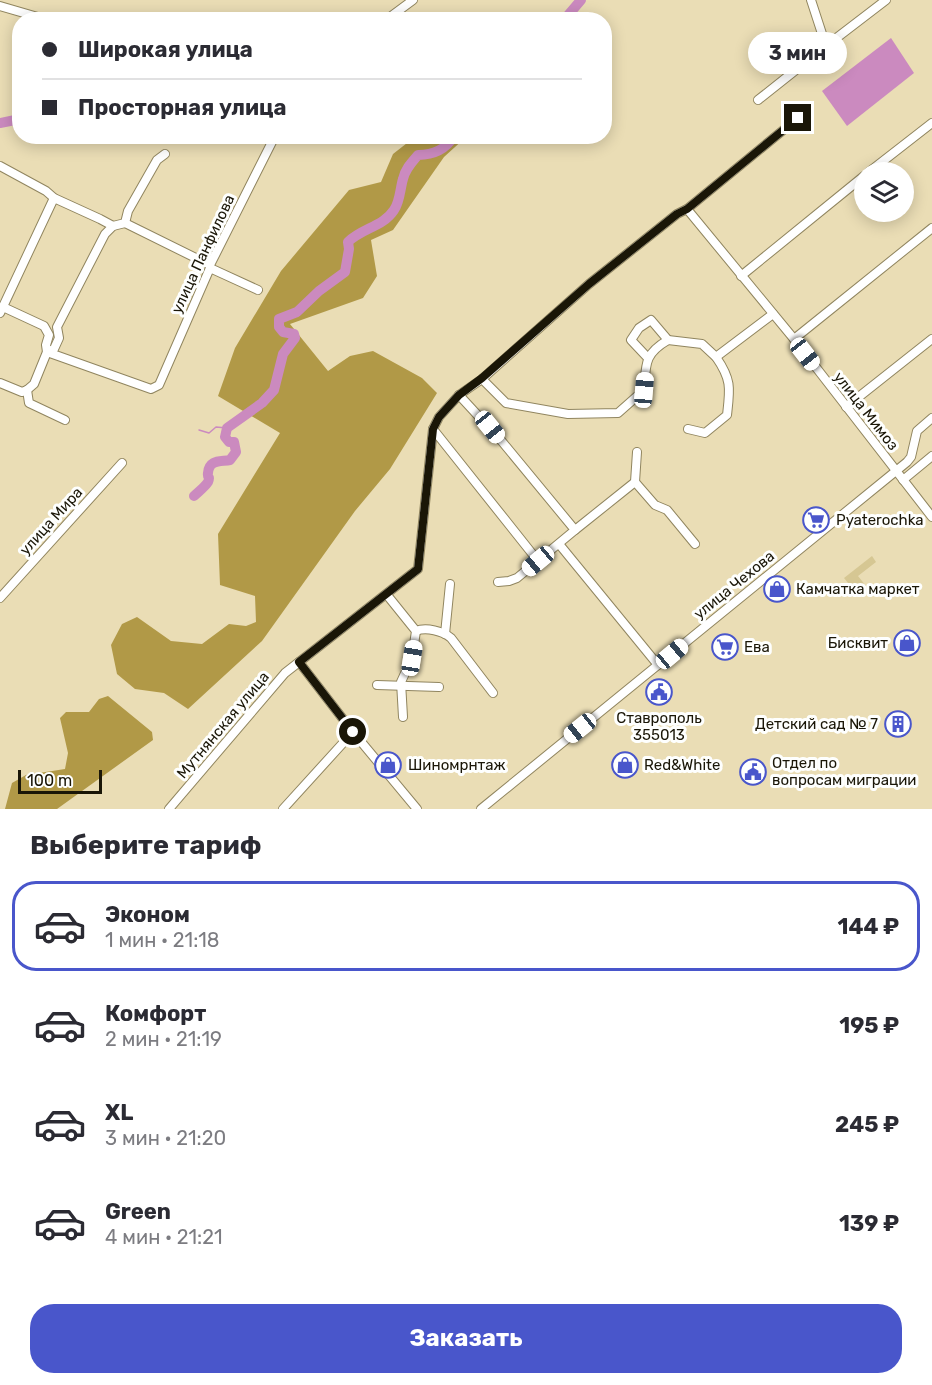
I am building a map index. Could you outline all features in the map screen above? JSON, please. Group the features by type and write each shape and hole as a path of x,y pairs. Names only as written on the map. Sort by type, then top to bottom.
{"street":[{"path":"397,12 413,0"},
{"path":"811,0 826,46"},
{"path":"758,100 886,0"},
{"path":"0,6 21,12"},
{"path":"538,561 433,429 439,417 459,395 482,378 589,284 677,214 687,209 798,118"},
{"path":"882,162 932,123"},
{"name":"улица Панфилова","path":"47,352 151,389 159,385 210,267 271,144"},
{"path":"125,223 128,211 158,160 165,154"},
{"path":"0,166 46,191 54,198 113,226"},
{"path":"741,276 854,184"},
{"path":"54,198 2,310 54,331"},
{"name":"улица Мимоз","path":"687,209 794,339 932,517"},
{"path":"0,383 22,392 34,384 47,352 46,345 105,234 113,226 125,223 258,290"},
{"path":"794,339 932,228"},
{"path":"717,357 773,314"},
{"path":"647,357 631,340 639,328 651,320 668,340"},
{"path":"846,407 932,339"},
{"path":"482,378 506,403 568,414 618,413 644,390 647,357 658,346 668,340 702,344 717,357 729,380 728,416 705,433 688,429"},
{"path":"27,390 29,403 65,420"},
{"path":"459,395 487,424 575,530"},
{"name":"улица Чехова","path":"481,809 896,471 911,457 917,431 932,417"},
{"name":"Мутнянская улица","path":"170,809 272,686 299,662 418,569 433,429"},
{"path":"637,452 635,482 655,505 667,510 695,544"},
{"path":"903,480 932,456"},
{"name":"улица Мира","path":"0,598 122,463"},
{"path":"498,582 517,578 635,482"},
{"path":"559,544 658,665"},
{"path":"445,634 450,584"},
{"path":"387,595 416,631 412,658 403,675 400,687 403,717"},
{"path":"416,631 422,629 445,634 451,638 493,693"},
{"path":"299,662 417,809"},
{"path":"376,685 439,687"},
{"path":"283,809 353,732"}],"shaded area":[{"path":"891,38 914,73 847,126 822,91"},
{"path":"406,144 458,144 444,157 393,230 371,240 377,276 363,298 290,324 328,371 350,356 373,351 422,378 437,393 390,469 355,511 262,641 188,709 164,693 135,689 117,674 111,645 122,624 137,617 171,641 202,644 229,624 246,626 256,622 255,596 220,585 218,534 280,433 218,396 235,348 281,271 349,190 381,182 393,154"},
{"path":"872,556 876,562 858,576 866,586 857,594 844,578"},
{"path":"108,696 152,732 153,740 57,809 5,809 12,783 26,775 65,769 68,753 60,718 66,712 89,712 99,699"}],"waterway":[{"path":"571,12 581,0"},
{"path":"0,123 12,121"},
{"path":"194,496 208,482 211,465 230,460 236,452 234,442 229,442 225,437 227,428 262,403 274,390 283,354 295,338 294,334 283,332 279,327 279,319 297,312 319,291 345,272 348,242 384,220 394,210 404,175 411,163 418,155 429,154 448,144"},
{"path":"199,430 209,433 216,427 227,428"}],"place":[{"name":"Pyaterochka","path":"816,520"},
{"name":"Камчатка маркет","path":"777,589"},
{"name":"Бисквит","path":"907,643"},
{"name":"Ева","path":"725,647"},
{"name":"Ставрополь 355013","path":"659,692"},
{"name":"Детский сад № 7","path":"898,724"},
{"name":"Шиномрнтаж","path":"388,765"},
{"name":"Red&White","path":"625,765"},
{"name":"Отдел по вопросам миграции","path":"753,772"}],"route":[{"path":"353,732 299,662 418,569 434,423 459,395 482,378 589,284 677,214 687,209 798,118"}]}
